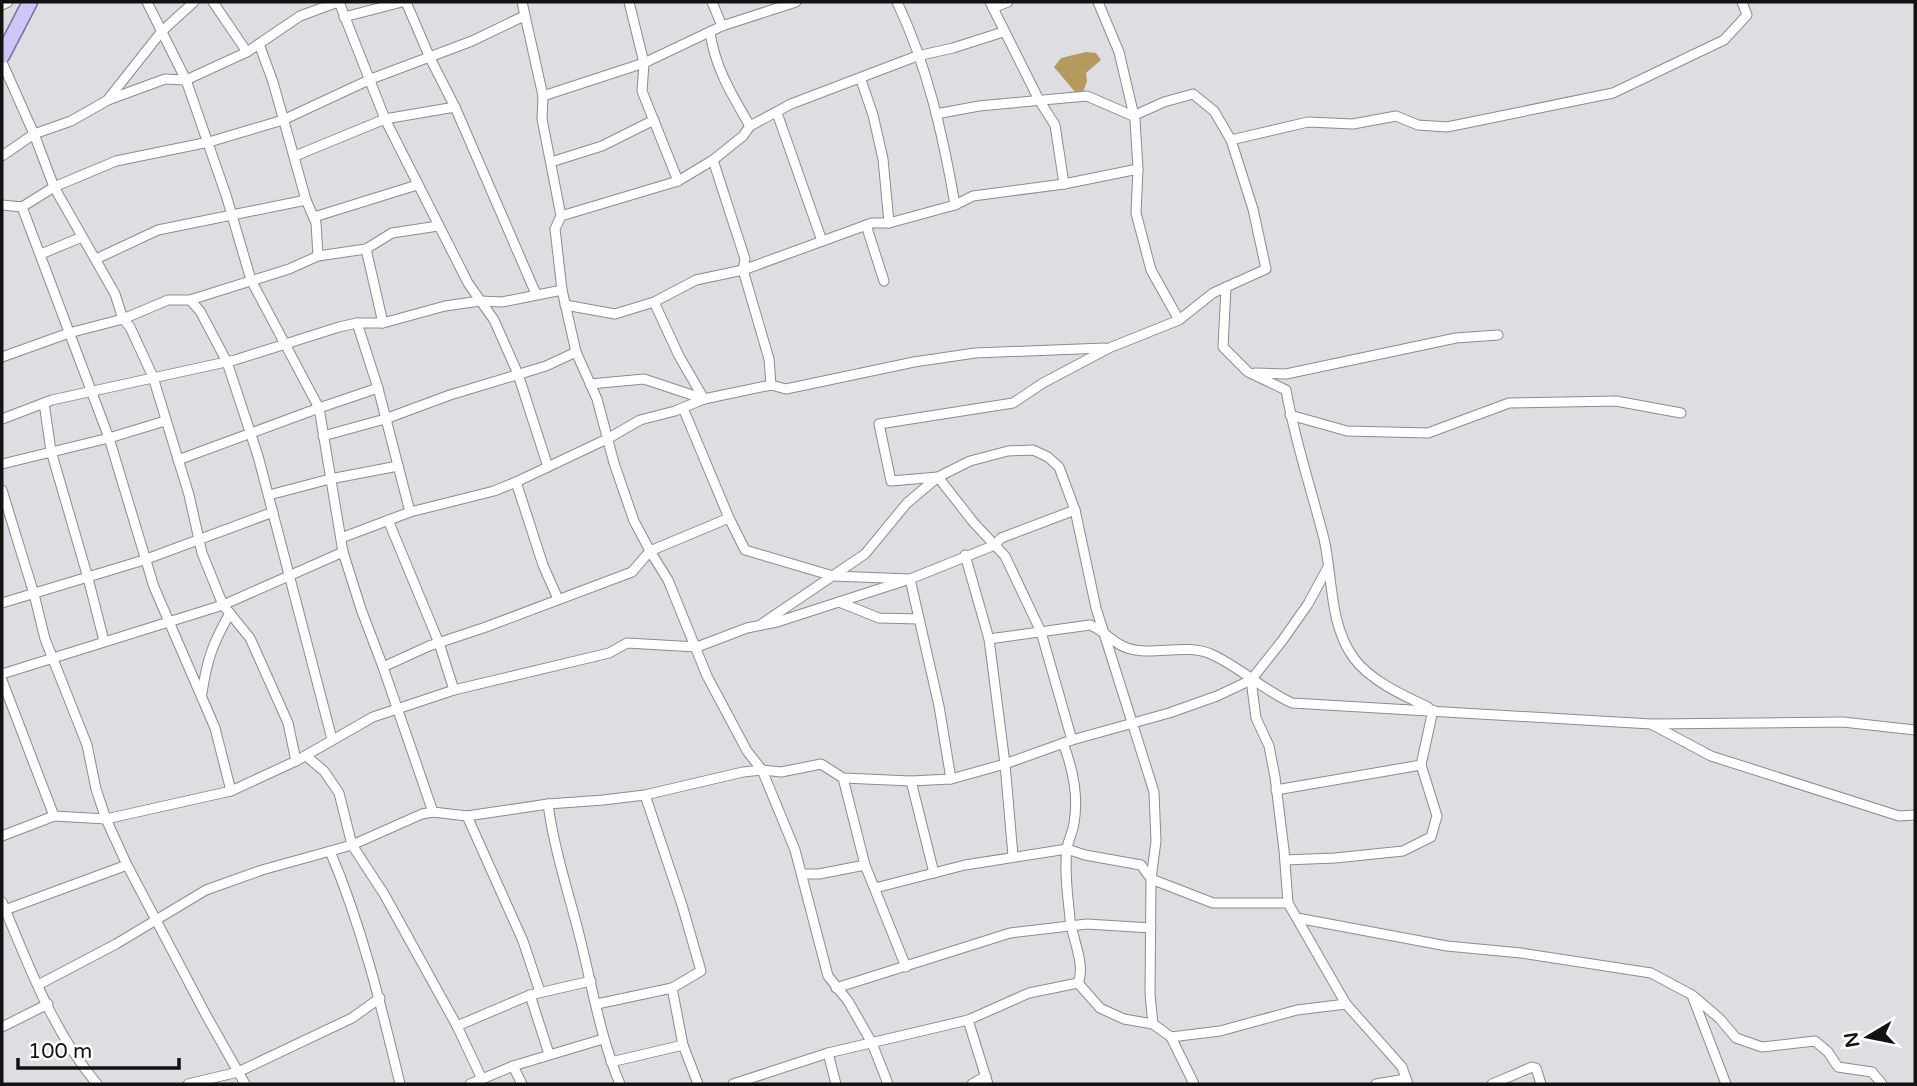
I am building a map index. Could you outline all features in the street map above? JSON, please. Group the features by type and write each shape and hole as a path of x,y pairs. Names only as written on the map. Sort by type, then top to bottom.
{"main road":[{"path":"2,56 30,2"}],"street":[{"path":"2,5 8,2"},
{"path":"147,2 186,80 209,142 251,280 319,408 343,552 433,812"},
{"path":"108,100 162,31 194,2"},
{"path":"213,2 247,52"},
{"path":"2,156 34,134 71,121 108,100 165,79 186,80 247,52 300,16 338,2 385,119 468,283 494,320 518,374 548,467"},
{"path":"344,17 404,2 455,107 536,294"},
{"path":"523,2 543,96 542,119 561,216 555,229 562,290 576,352 609,438 614,463 630,511 668,580 707,676 747,751 762,770 795,850 825,967 872,1043 888,1084"},
{"path":"629,2 644,63 642,91 678,181"},
{"path":"712,2 722,26"},
{"path":"543,96 644,63 722,26 793,2"},
{"path":"897,2 932,95 946,149 955,205"},
{"path":"1008,2 991,5 1039,100 1055,125 1064,184"},
{"path":"1098,2 1119,52 1133,116 1138,169 1136,212 1151,270 1179,320"},
{"path":"1231,140 1308,122 1353,124 1396,116 1418,125 1447,127 1613,93 1724,40 1747,15 1742,2"},
{"path":"2,205 22,207 54,187 116,161 209,142 283,120 371,79 430,58 524,16"},
{"path":"561,216 678,181 713,160 743,136 750,126 791,104 917,56 1003,32"},
{"path":"710,33 713,55 750,126"},
{"path":"259,44 273,82 306,200 314,216 318,256"},
{"path":"2,62 54,187 115,294 123,318 130,327 153,377 189,495 202,553 223,605 250,638 283,711 296,761"},
{"path":"860,79 873,115 883,159 890,223"},
{"path":"936,114 979,106 1087,96 1133,116 1164,102 1193,94 1214,111 1231,140 1252,209 1266,269 1213,293 1179,320 1109,348 1043,383 1013,403 878,424 891,481 938,477"},
{"path":"295,156 385,119 455,107"},
{"path":"777,113 822,241"},
{"path":"551,162 602,146 654,120"},
{"path":"713,160 745,259 743,271 769,359 771,385"},
{"path":"565,305 615,314 654,302 696,280 743,271 872,223 890,223 955,205 973,196 1064,184 1138,169"},
{"path":"314,216 417,184"},
{"path":"96,259 158,230 306,200"},
{"path":"22,207 109,438 154,587 215,728 232,791"},
{"path":"866,225 884,281"},
{"path":"2,357 69,333 123,318 168,300 190,300 289,269 318,256 366,250 392,233 438,226"},
{"path":"41,254 82,237"},
{"path":"366,250 383,323"},
{"path":"1226,287 1223,347 1248,372 1286,390 1293,433 1325,541 1333,601 1340,628 1354,658 1388,687 1433,710"},
{"path":"2,419 44,403 227,362 356,323 383,323 445,306 480,301 502,302 562,290"},
{"path":"190,300 200,312 227,362 270,495 288,575 332,739"},
{"path":"654,302 679,356 704,399"},
{"path":"356,323 378,388 410,512"},
{"path":"1248,372 1286,374 1456,338 1498,335"},
{"path":"341,538 410,512 494,491 609,438 640,419 684,408 704,399 771,385 786,389 914,362 975,353 1109,348"},
{"path":"323,436 385,419 450,394 546,366 576,352"},
{"path":"590,384 644,379 704,399"},
{"path":"178,460 378,388"},
{"path":"1290,415 1347,430 1428,433 1509,403 1616,401 1681,413"},
{"path":"44,403 51,451 104,641"},
{"path":"684,408 745,550 833,576 910,579"},
{"path":"2,464 109,438 165,421"},
{"path":"760,625 866,554 907,503 938,477 970,461 1008,451 1033,450 1048,457 1059,467 1075,510 1096,608 1154,792 1156,841 1152,879 1150,994 1153,1024"},
{"path":"270,495 330,479 398,466"},
{"path":"938,477 974,523 1005,555 1041,632 1067,742 1076,794 1074,822 1067,849 1070,926 1081,973 1078,983"},
{"path":"516,482 542,565 558,599"},
{"path":"2,490 45,639 87,745 96,789 106,818 156,921 245,1084"},
{"path":"2,836 54,816 106,818 232,791 306,756 373,717 398,708 454,690 609,653 627,643 696,647 716,638 777,622 910,579 995,545 1001,538 1075,510"},
{"path":"2,603 144,560 273,512"},
{"path":"383,667 439,643 632,572 650,551 729,518"},
{"path":"388,520 439,643 454,690"},
{"path":"2,674 223,605 343,552"},
{"path":"965,555 989,639 1013,856"},
{"path":"38,985 156,921 206,890 262,870 352,845 398,823 433,812 467,816 548,804 645,795 762,770 781,772 821,764 843,778 911,781 951,779 1005,765 1067,742 1170,713 1251,680 1308,604 1328,566"},
{"path":"910,579 939,706 951,779"},
{"path":"839,602 879,618 919,619"},
{"path":"202,694 206,667 214,642 230,614"},
{"path":"989,639 1090,625 1127,648 1145,651 1194,650 1211,654 1270,693 1292,703 1651,724 1843,722 1915,730"},
{"path":"2,680 54,816"},
{"path":"1251,680 1256,718 1269,746 1285,860 1287,904 1346,1004 1402,1066 1407,1082 1376,1084"},
{"path":"1285,860 1335,859 1403,851 1431,838 1437,816 1421,765 1433,710"},
{"path":"1651,724 1711,756 1899,816 1915,815"},
{"path":"306,756 324,771 339,793 352,845 384,894 457,1026 481,1077"},
{"path":"1276,790 1421,765"},
{"path":"843,778 865,865 906,967"},
{"path":"911,781 934,873"},
{"path":"597,1004 672,988 701,971 645,795"},
{"path":"548,804 556,846 597,1004 603,1039 620,1084"},
{"path":"467,816 523,941 540,992"},
{"path":"874,888 1013,856 1067,849 1141,865 1152,879 1213,903 1287,904"},
{"path":"330,851 349,897 380,998 401,1084"},
{"path":"97,1084 80,1065 38,985 3,908 127,865"},
{"path":"802,874 819,874 865,865"},
{"path":"1297,918 1447,946 1521,953 1651,972 1692,995 1720,1019 1735,1038 1762,1046 1815,1041 1828,1052 1838,1067 1872,1072 1882,1084"},
{"path":"836,988 1010,933 1087,924 1151,928"},
{"path":"457,1026 530,995 591,981"},
{"path":"733,1084 752,1081 828,1053 968,1020 1029,993 1078,983"},
{"path":"1078,983 1100,1008 1124,1019 1153,1024 1171,1037 1194,1084"},
{"path":"672,988 683,1045 698,1084"},
{"path":"530,995 548,1054"},
{"path":"1692,995 1726,1084"},
{"path":"188,1084 238,1072 352,1018 380,998"},
{"path":"2,1027 48,1004"},
{"path":"1171,1037 1220,1031 1297,1010 1346,1004"},
{"path":"968,1020 987,1080 972,1084"},
{"path":"470,1084 481,1077 548,1054 603,1039"},
{"path":"611,1062 683,1045"},
{"path":"828,1053 836,1084"},
{"path":"513,1066 522,1084"},
{"path":"1492,1084 1506,1076 1534,1067 1541,1084"}],"shaded area":[{"path":"1086,52 1096,53 1101,60 1086,73 1087,81 1083,92 1076,93 1054,67 1061,58"}]}
